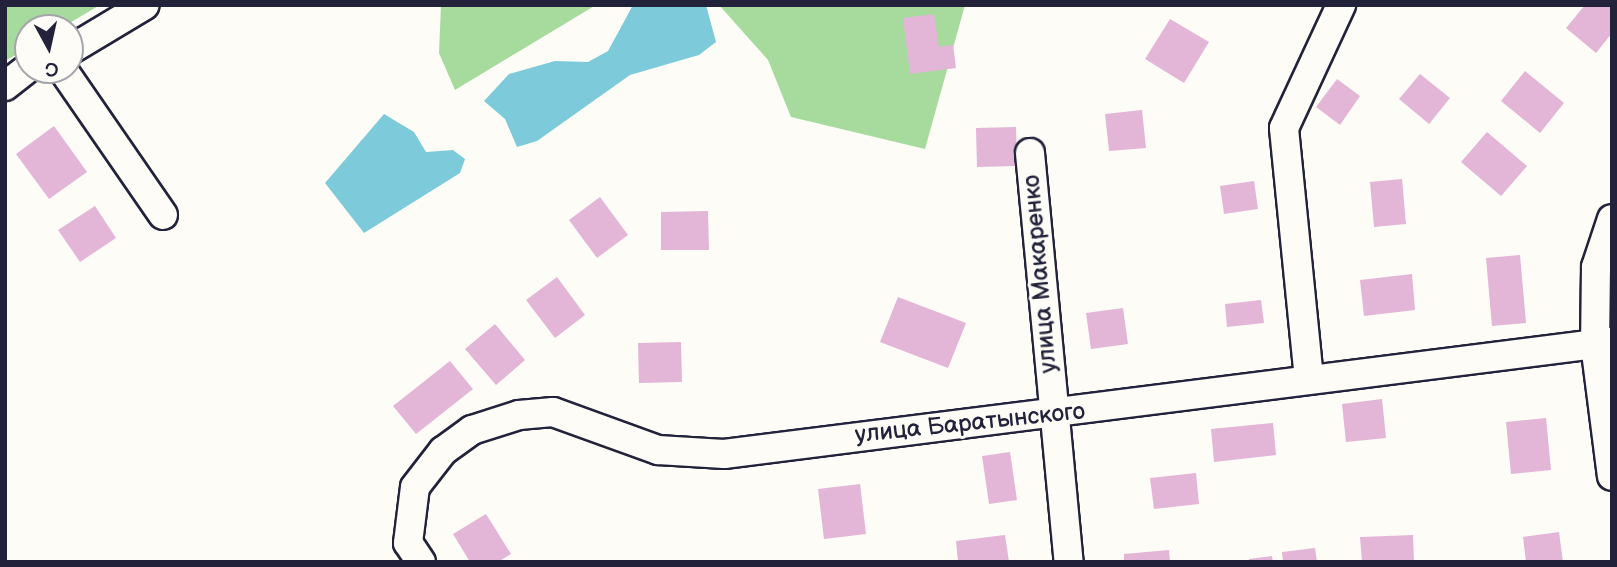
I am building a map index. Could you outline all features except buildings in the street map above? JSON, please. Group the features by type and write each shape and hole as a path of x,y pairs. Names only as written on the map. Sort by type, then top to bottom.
{"street":[{"path":"84,42 145,5"},
{"path":"1309,379 1284,128 1341,5"},
{"path":"73,84 163,215"},
{"name":"улица Макаренко","path":"1030,153 1069,562"},
{"path":"1612,219 1596,267 1604,343 1612,476"},
{"name":"улица Баратынского","path":"415,552 415,487 443,451 472,430 519,415 553,412 657,450 724,454 979,418 1053,416 1309,379 1604,343"}],"green space":[{"path":"5,5 100,5 84,14 14,14 14,56 5,61"},
{"path":"441,5 596,5 455,90 439,53"},
{"path":"719,5 965,5 925,149 791,117 768,60"}],"water":[{"path":"633,5 706,5 716,42 699,55 630,75 537,141 517,147 505,119 484,101 509,74 555,61 588,62 608,51"},
{"path":"384,114 414,132 426,152 453,150 465,159 460,173 364,233 325,183"}]}
